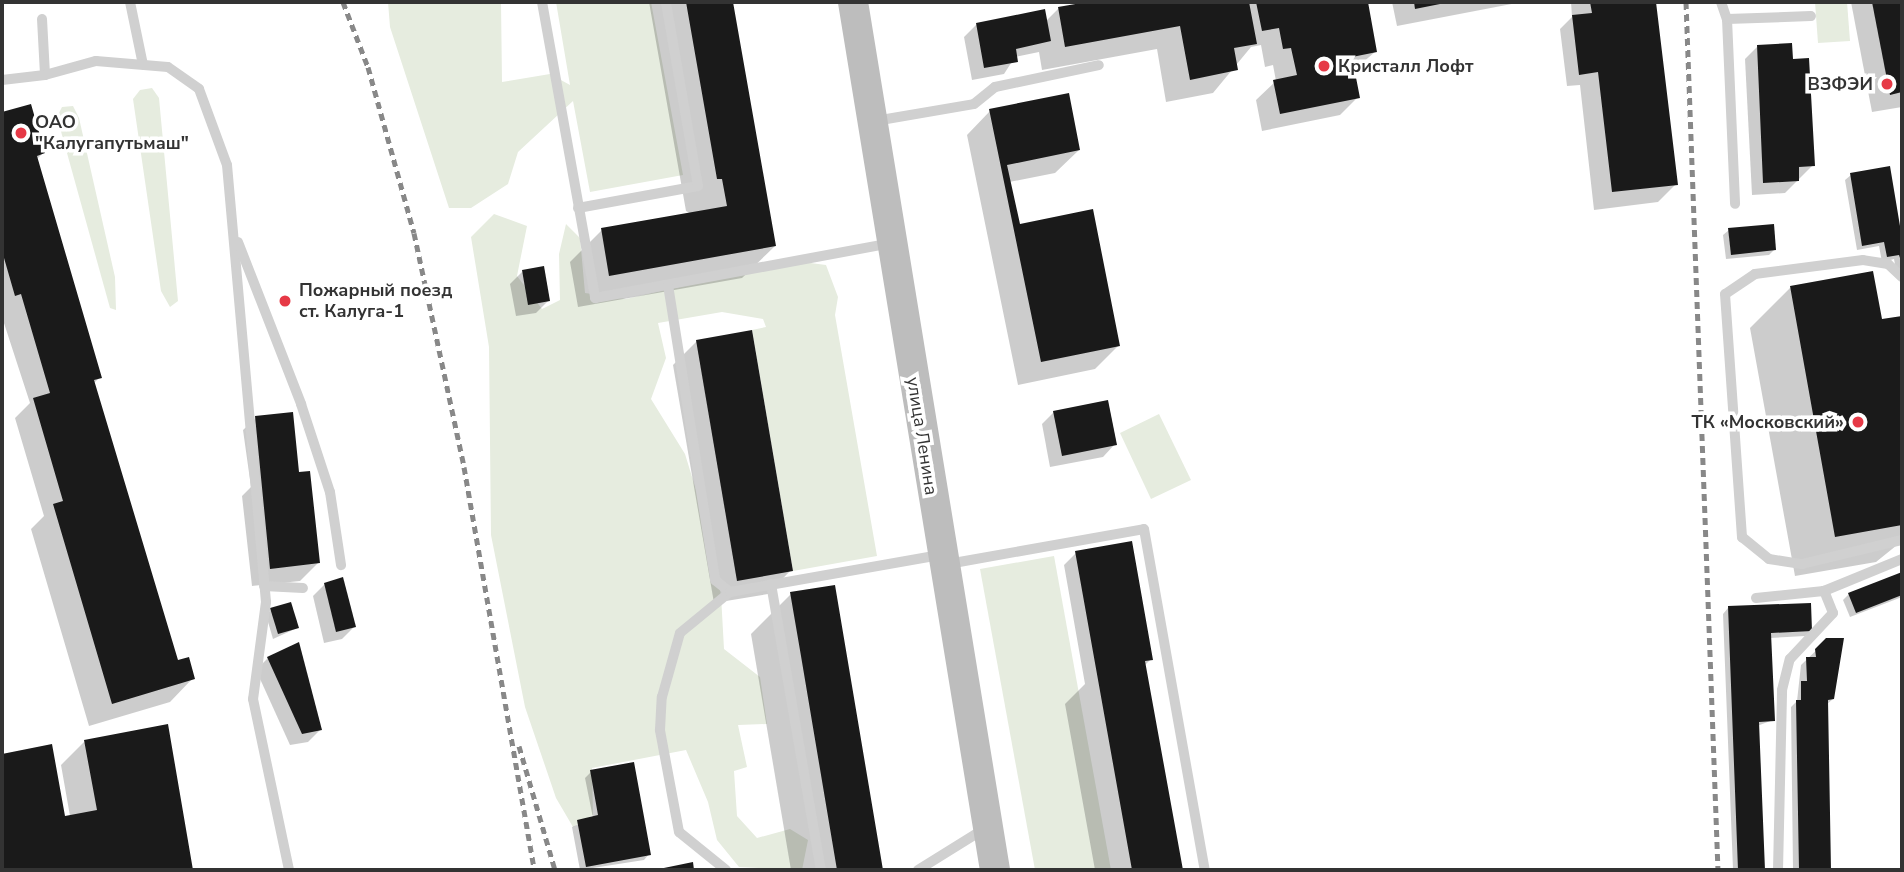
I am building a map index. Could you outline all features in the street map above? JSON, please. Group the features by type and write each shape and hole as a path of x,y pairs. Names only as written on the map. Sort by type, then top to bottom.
{"main road":[{"name":"улица Ленина","path":"853,2 941,560 995,870"}],"lane":[{"path":"130,2 143,65"},
{"path":"542,2 594,299 891,243"},
{"path":"578,208 698,186 666,2"},
{"path":"1721,2 1727,19 1735,204"},
{"path":"1727,19 1811,16"},
{"path":"42,19 45,75"},
{"path":"2,80 45,75 96,61 168,68 199,89 227,165 264,586 253,699 289,870"},
{"path":"873,122 974,104 995,87 1099,65"},
{"path":"233,230 301,404 330,492 341,565"},
{"path":"1902,277 1888,264 1863,260 1755,274 1725,294 1742,537 1769,559 1802,564 1902,540"},
{"path":"668,285 715,580 730,592"},
{"path":"726,870 679,832 660,730 662,696 680,633 730,592 1144,529 1205,870"},
{"path":"1756,598 1825,591 1902,559"},
{"path":"771,584 821,870"},
{"path":"264,586 303,588"},
{"path":"1778,870 1782,691 1790,659 1833,613 1825,591"},
{"path":"918,870 988,827"}],"shaded area":[{"path":"388,2 501,2 502,82 550,74 570,85 556,2 651,2 683,175 590,192 573,101 518,152 508,184 471,208 449,208 390,27"},
{"path":"1815,2 1847,2 1850,41 1818,43"},
{"path":"152,88 159,98 178,301 170,307 161,291 133,99 140,90"},
{"path":"73,106 79,118 115,277 116,310 110,308 57,117 62,107"},
{"path":"494,214 527,226 517,276 542,309 560,300 559,254 566,224 580,238 585,293 626,299 795,261 826,265 838,297 835,315 877,556 793,571 752,330 766,327 763,319 722,312 658,323 666,358 651,399 685,454 708,529 721,595 724,649 760,677 767,724 738,725 747,767 734,771 737,816 757,838 790,829 808,840 802,870 739,867 717,840 708,802 686,750 592,768 593,815 573,827 556,798 525,707 491,535 489,347 471,237"},
{"path":"1159,414 1191,480 1151,499 1120,433"},
{"path":"1054,556 1111,870 1035,870 980,569"}],"building":[{"path":"686,2 733,2 776,246 609,276 601,228 727,206 722,179 717,179"},
{"path":"1087,2 1249,2 1257,44 1234,48 1238,70 1190,80 1180,26 1065,47 1058,7"},
{"name":"Кристалл Лофт","path":"1256,2 1368,2 1377,52 1352,57 1360,98 1280,114 1273,80 1297,75 1291,48 1283,49 1279,28 1262,31"},
{"path":"1414,2 1445,2 1445,3 1415,9"},
{"path":"1590,2 1656,2 1678,185 1612,192 1598,72 1579,75 1572,15 1592,13"},
{"path":"1872,2 1902,2 1902,92 1890,95"},
{"path":"1045,9 1051,41 1016,49 1018,62 984,68 976,23"},
{"path":"1792,43 1793,59 1809,58 1815,166 1799,167 1799,181 1763,183 1757,45"},
{"path":"1069,93 1080,150 1007,165 1020,224 1093,209 1120,346 1041,362 989,109"},
{"path":"31,104 45,153 37,156 102,378 94,380 178,660 189,657 195,679 112,704 53,504 63,501 33,398 50,393 21,294 15,296 2,251 2,112"},
{"path":"1890,166 1902,238 1902,264 1899,255 1887,257 1884,242 1862,246 1850,173"},
{"path":"1774,224 1776,250 1731,255 1728,228"},
{"path":"544,266 550,301 528,305 522,270"},
{"name":"ТК «Московский»","path":"1873,271 1882,319 1902,316 1902,525 1835,537 1790,286"},
{"path":"752,330 793,571 737,581 696,340"},
{"path":"1108,400 1117,445 1062,456 1053,411"},
{"path":"293,412 299,472 310,471 320,563 270,569 255,416"},
{"path":"1132,541 1153,660 1145,661 1183,870 1132,870 1075,551"},
{"path":"1902,572 1902,595 1856,613 1848,593"},
{"path":"343,577 356,627 336,632 324,583"},
{"path":"835,585 883,870 837,870 790,592"},
{"path":"291,602 299,628 278,634 270,608"},
{"path":"1811,603 1812,631 1771,633 1775,721 1759,722 1765,870 1738,870 1728,606"},
{"path":"1826,638 1844,638 1834,699 1828,700 1831,870 1799,870 1796,700 1801,700 1801,681 1807,681 1806,657 1816,657 1815,649"},
{"path":"299,642 322,730 302,734 267,657"},
{"path":"168,724 193,870 2,870 2,754 52,744 65,816 97,810 84,740"},
{"path":"634,762 651,855 586,867 577,820 598,815 590,770"},
{"path":"693,862 694,870 659,870 659,869"}],"railway":[{"path":"343,2 368,67 414,233 464,467 534,870"},
{"path":"1686,2 1718,870"},
{"path":"519,746 555,870"}],"place":[{"name":"Кристалл Лофт","path":"1324,66"},
{"name":"ВЗФЭИ","path":"1887,84"},
{"name":"ОАО \"Калугапутьмаш\"","path":"21,133"},
{"name":"Пожарный поезд ст. Калуга-1","path":"285,301"},
{"name":"ТК «Московский»","path":"1858,422"}]}
